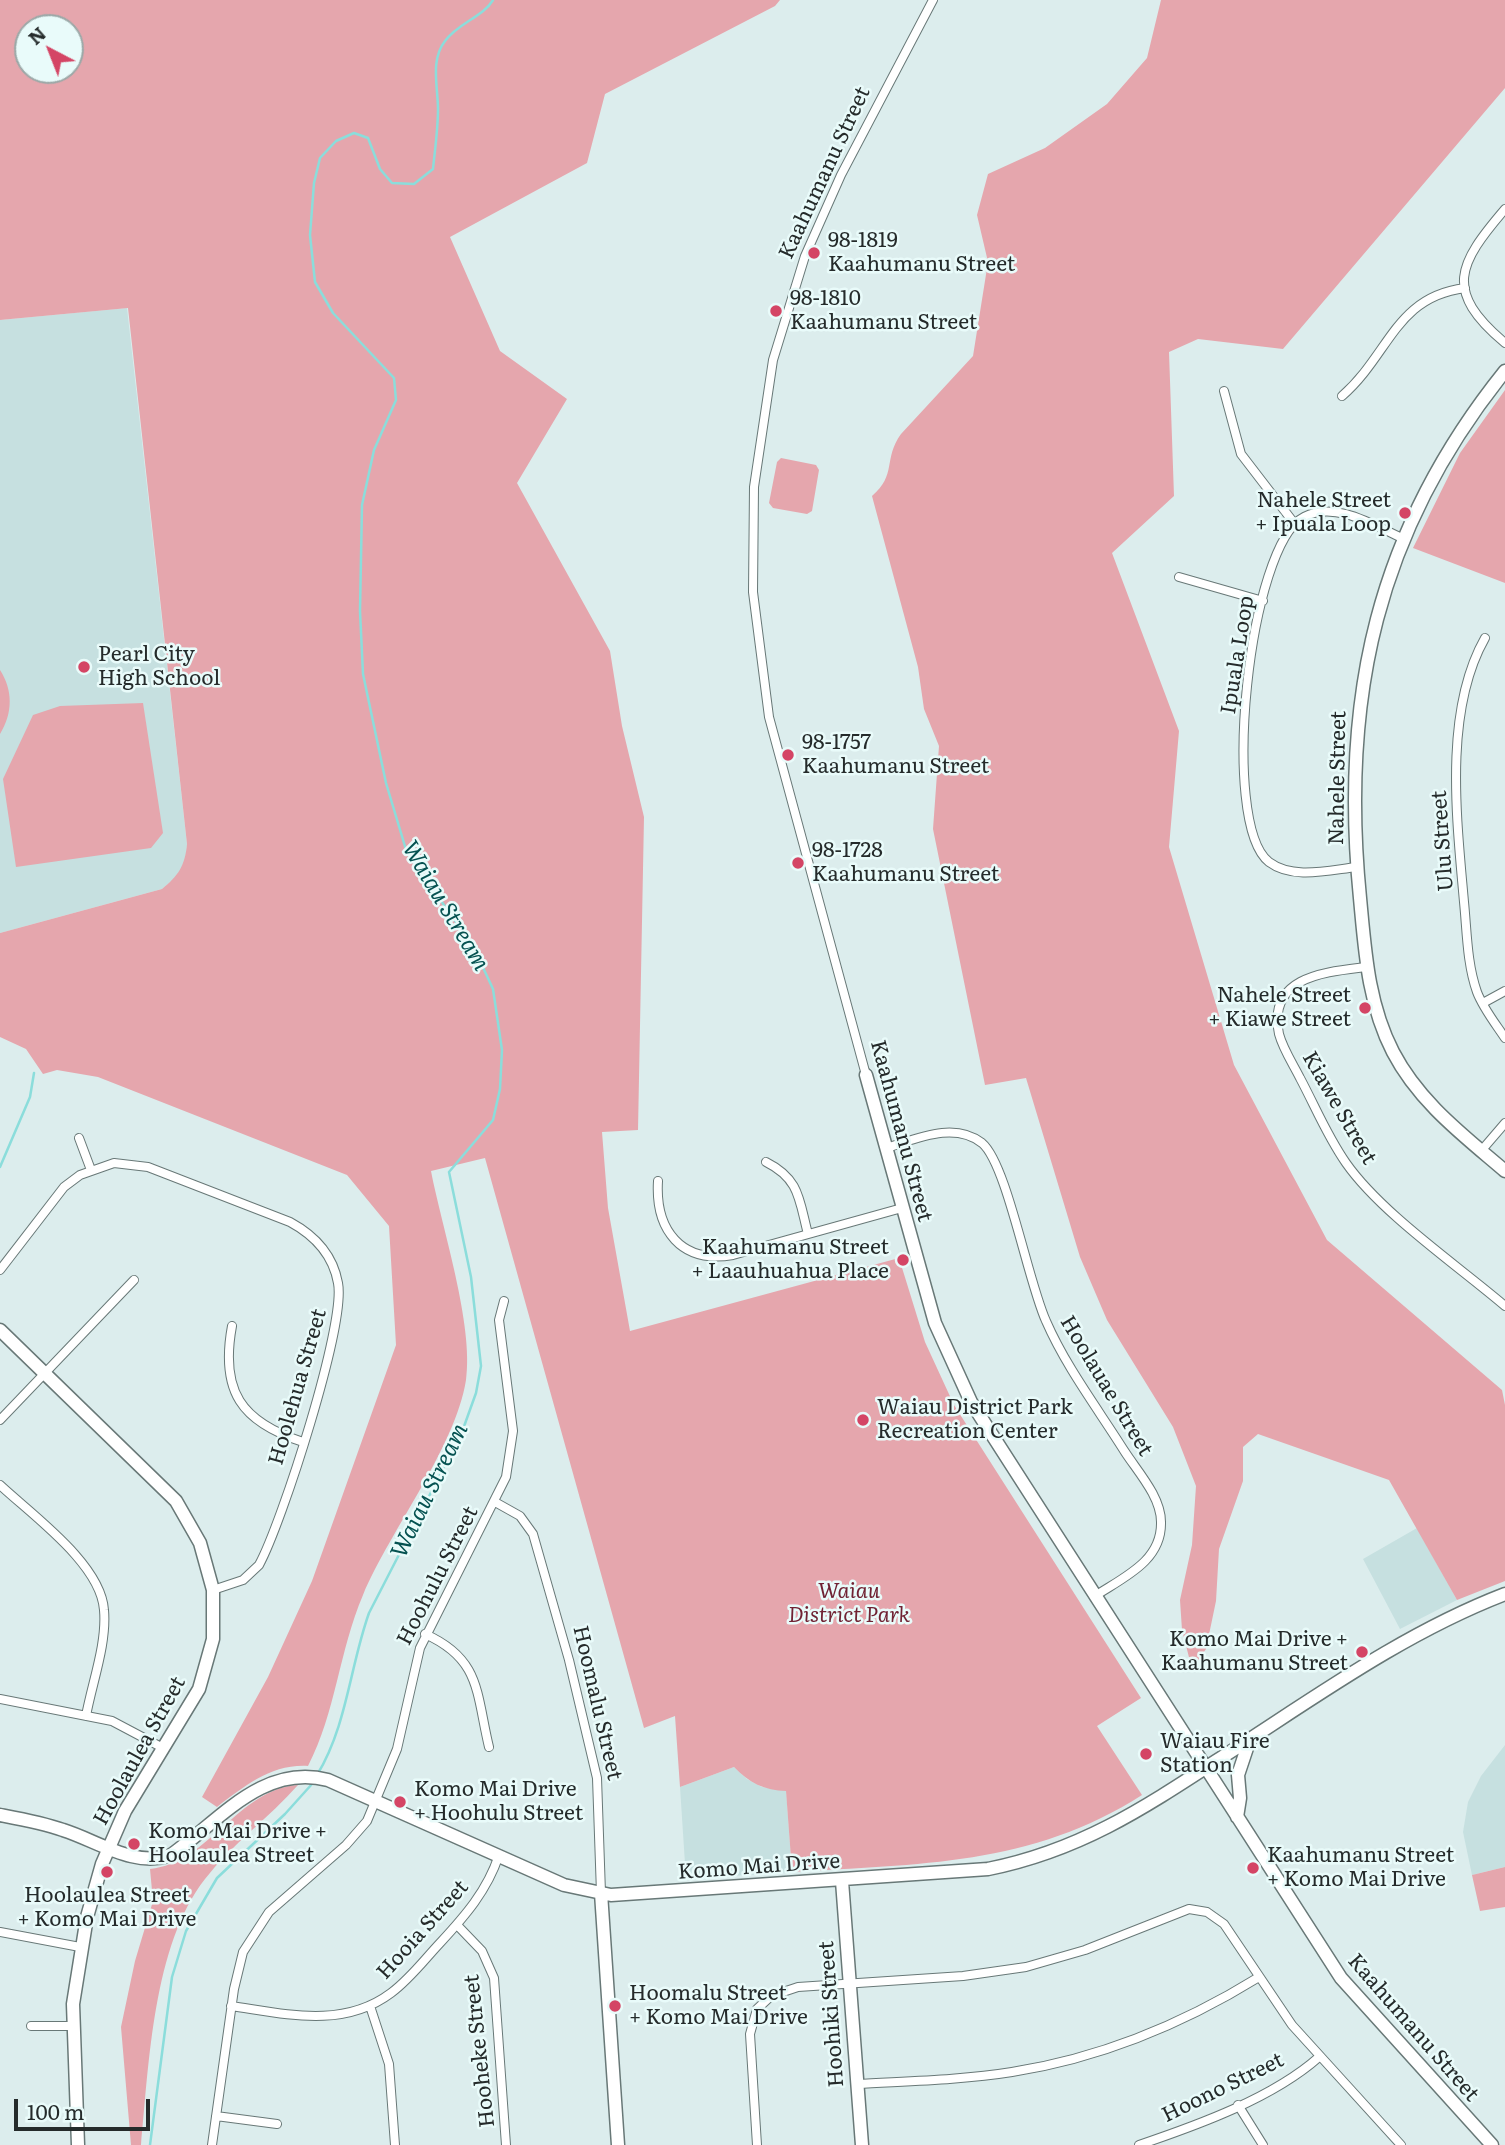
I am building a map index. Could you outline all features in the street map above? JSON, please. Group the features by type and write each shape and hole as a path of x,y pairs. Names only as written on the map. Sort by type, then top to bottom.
{"street":[{"name":"Kaahumanu Street","path":"933,0 841,175 805,256 773,360 754,488 753,592 769,717 935,1323 961,1382 1095,1596 1349,1988 1492,2145"},
{"path":"1505,209 1472,249 1466,266 1465,288 1475,314 1505,343"},
{"path":"1342,396 1359,381 1413,308 1436,293 1465,288"},
{"name":"Nahele Street","path":"1505,371 1447,452 1404,539 1373,630 1359,701 1353,797 1366,967 1378,1018 1400,1065 1428,1102 1505,1171"},
{"path":"1224,391 1241,454 1294,523 1315,513 1338,512 1404,539"},
{"name":"Ipuala Loop","path":"1294,523 1279,543 1250,663 1244,721 1244,774 1251,837 1265,858 1285,870 1303,872 1357,867"},
{"path":"1179,577 1263,601"},
{"name":"Ulu Street","path":"1485,638 1472,661 1461,723 1457,776 1458,834 1469,957 1483,1003 1505,1038"},
{"name":"Kiawe Street","path":"1366,967 1321,972 1293,987 1284,999 1279,1014 1282,1042 1330,1136 1356,1176 1387,1207 1505,1306"},
{"path":"1483,1003 1505,991"},
{"path":"1482,1151 1505,1123"},
{"name":"Hoolauae Street","path":"886,1148 954,1132 974,1138 992,1154 1001,1174 1028,1275 1046,1322 1071,1367 1157,1502 1161,1532 1154,1551 1140,1566 1095,1596"},
{"path":"79,1138 91,1170"},
{"path":"766,1162 785,1173 794,1183 808,1234"},
{"name":"Hoolehua Street","path":"0,1270 64,1187 91,1170 114,1163 148,1167 290,1222 306,1231 322,1247 337,1275 339,1306 303,1442 259,1565 243,1580 213,1590"},
{"path":"658,1181 657,1202 666,1228 679,1244 695,1253 722,1257 902,1208"},
{"path":"0,1420 134,1280"},
{"name":"Hoohulu Street","path":"212,2145 232,2006 243,1952 261,1921 354,1838 376,1801 397,1749 415,1661 425,1634 506,1477 512,1443 499,1320 504,1301"},
{"path":"232,1326 227,1369 238,1398 261,1425 303,1442"},
{"name":"Hoolaulea Street","path":"0,1330 176,1501 200,1543 213,1590 214,1626 206,1667 191,1705 125,1811 95,1886 80,1947 72,2026 78,2145"},
{"path":"0,1485 83,1563 100,1592 104,1618 86,1716"},
{"name":"Hoomalu Street","path":"495,1502 520,1516 533,1534 572,1672 597,1778 601,1893 618,2145"},
{"name":"Komo Mai Drive","path":"0,1815 63,1830 143,1859 171,1855 256,1789 279,1779 301,1776 328,1780 564,1885 601,1893 626,1895 961,1872 1044,1855 1119,1823 1411,1637 1505,1594"},
{"path":"425,1634 452,1647 469,1667 489,1746"},
{"path":"0,1699 122,1724 163,1748"},
{"path":"1237,1817 1240,1798 1238,1775 1250,1740"},
{"name":"Hooia Street","path":"232,2006 314,2017 341,2015 370,2006 399,1987 457,1925 479,1898 499,1856"},
{"name":"Hoohiki Street","path":"842,1881 862,2145"},
{"path":"757,2145 750,2042 757,2009 771,1996 788,1989 963,1976 1026,1967 1085,1950 1174,1913 1195,1909 1213,1914 1224,1924 1292,2025 1401,2145"},
{"name":"Hooheke Street","path":"457,1925 482,1951 494,1978 506,2145"},
{"path":"0,1932 80,1947"},
{"path":"857,2084 988,2075 1066,2061 1123,2044 1180,2021 1259,1977"},
{"path":"370,2006 389,2064 395,2145"},
{"path":"31,2026 72,2026"},
{"name":"Hoono Street","path":"1139,2145 1238,2105 1278,2084 1319,2057"},
{"path":"1238,2105 1263,2145"},
{"path":"216,2116 277,2124"}],"shaded area":[{"name":"Pearl City High School","path":"127,308 187,844 186,859 179,875 162,889 0,933 0,320"},
{"path":"1417,1528 1457,1600 1400,1629 1363,1559"},
{"path":"1505,1745 1505,1867 1472,1875 1463,1832 1468,1802 1481,1776"},
{"path":"734,1767 747,1779 762,1787 786,1790 792,1872 686,1879 680,1787"}],"green space":[{"name":"Waiau District Park","path":"0,0 780,0 775,6 605,94 587,163 450,237 500,351 567,399 517,483 610,651 622,726 644,817 638,1130 602,1132 608,1208 630,1331 899,1258 925,1342 954,1405 1141,1698 1097,1726 1142,1795 1101,1818 1058,1836 1016,1848 929,1863 792,1872 786,1791 757,1785 734,1767 680,1787 675,1716 644,1728 485,1158 431,1171 461,1305 467,1358 466,1380 460,1406 436,1461 363,1595 348,1638 325,1724 308,1766 295,1766 270,1773 248,1784 217,1807 202,1797 268,1677 312,1581 396,1345 389,1226 347,1175 98,1077 57,1070 43,1074 26,1049 0,1037 0,933 162,889 180,870 187,844 128,308 0,320"},
{"path":"1161,0 1505,0 1505,88 1283,349 1198,339 1169,352 1174,496 1112,553 1179,731 1169,847 1234,1065 1327,1240 1502,1390 1505,1405 1505,1581 1457,1600 1389,1480 1258,1434 1243,1447 1243,1481 1219,1549 1216,1601 1206,1649 1192,1669 1182,1630 1180,1600 1192,1545 1196,1486 1173,1427 1107,1320 1080,1257 1026,1078 985,1085 933,829 939,746 924,709 918,667 872,496 885,481 892,451 901,434 973,356 988,262 977,215 988,174 1045,148 1107,104 1147,58"},
{"path":"1505,390 1505,583 1413,548 1460,453"},
{"path":"781,458 816,465 819,470 812,511 807,514 773,508 769,503 777,462"},
{"path":"0,670 7,685 10,702 0,734"},
{"path":"143,703 163,833 151,848 16,867 3,779 33,715 60,706"},
{"path":"298,1785 216,1866 188,1906 174,1937 156,2006 141,2145 131,2145 121,2027 135,1961 153,1901 150,1869 171,1864 190,1854 258,1799 277,1790"},
{"path":"1505,1867 1505,1907 1480,1911 1472,1875"}],"waterway":[{"name":"Waiau Stream","path":"317,1775 342,1716 369,1613 462,1432 476,1393 481,1366 471,1277 449,1172 493,1120 500,1089 502,1050 493,989 473,946 407,853 386,783 363,674 360,611 362,505 374,450 396,400 394,378 333,313 315,282 310,235 314,183 320,158 336,141 354,133 368,138 380,169 392,183 414,184 433,169 438,116 436,65 440,48 450,35 483,11 493,0"},
{"path":"0,1167 30,1097 34,1073"},
{"name":"Waiau Stream","path":"150,2145 172,1977 186,1931 217,1878 285,1814 312,1784"}],"place":[{"name":"98-1819 Kaahumanu Street","path":"814,253"},
{"name":"98-1810 Kaahumanu Street","path":"776,311"},
{"name":"Nahele Street + Ipuala Loop","path":"1405,513"},
{"name":"Pearl City High School","path":"84,667"},
{"name":"98-1757 Kaahumanu Street","path":"788,755"},
{"name":"98-1728 Kaahumanu Street","path":"798,863"},
{"name":"Nahele Street + Kiawe Street","path":"1365,1008"},
{"name":"Kaahumanu Street + Laauhuahua Place","path":"903,1260"},
{"name":"Waiau District Park Recreation Center","path":"863,1420"},
{"name":"Komo Mai Drive + Kaahumanu Street","path":"1362,1652"},
{"name":"Waiau Fire Station","path":"1146,1754"},
{"name":"Komo Mai Drive + Hoohulu Street","path":"400,1802"},
{"name":"Komo Mai Drive + Hoolaulea Street","path":"134,1844"},
{"name":"Kaahumanu Street + Komo Mai Drive","path":"1253,1868"},
{"name":"Hoolaulea Street + Komo Mai Drive","path":"107,1872"},
{"name":"Hoomalu Street + Komo Mai Drive","path":"615,2006"}]}
